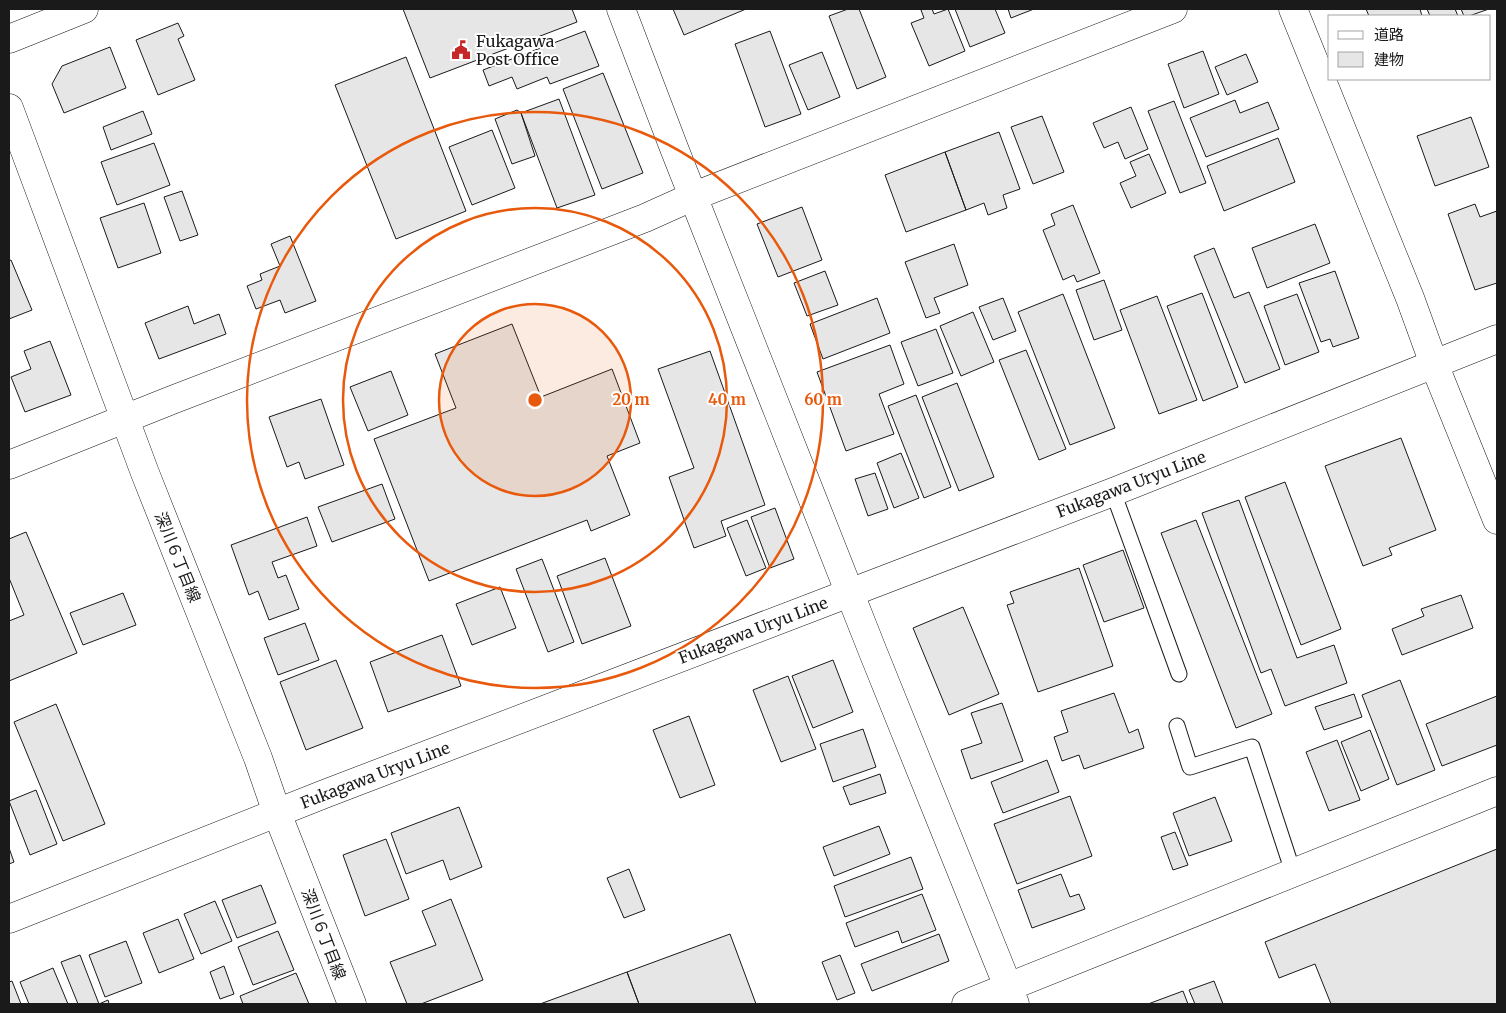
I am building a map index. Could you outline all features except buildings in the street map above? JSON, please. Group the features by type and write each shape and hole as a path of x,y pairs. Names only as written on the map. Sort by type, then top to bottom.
{"street":[{"path":"9,39 84,9"},
{"path":"621,9 711,244 1011,995"},
{"path":"9,465 190,393 645,218 694,196 1173,9"},
{"path":"1293,9 1497,520"},
{"name":"深川６丁目線","path":"9,108 148,482 258,758 277,813 352,1004"},
{"name":"Fukagawa Uryu Line","path":"9,919 277,813 1113,492 1497,339"},
{"path":"966,1004 1011,995 1294,872 1497,790"}],"lane":[{"path":"1113,492 1180,674"},
{"path":"1177,726 1190,767 1252,747 1294,872"}],"place":[{"name":"Fukagawa Post Office","path":"461,50"}]}
